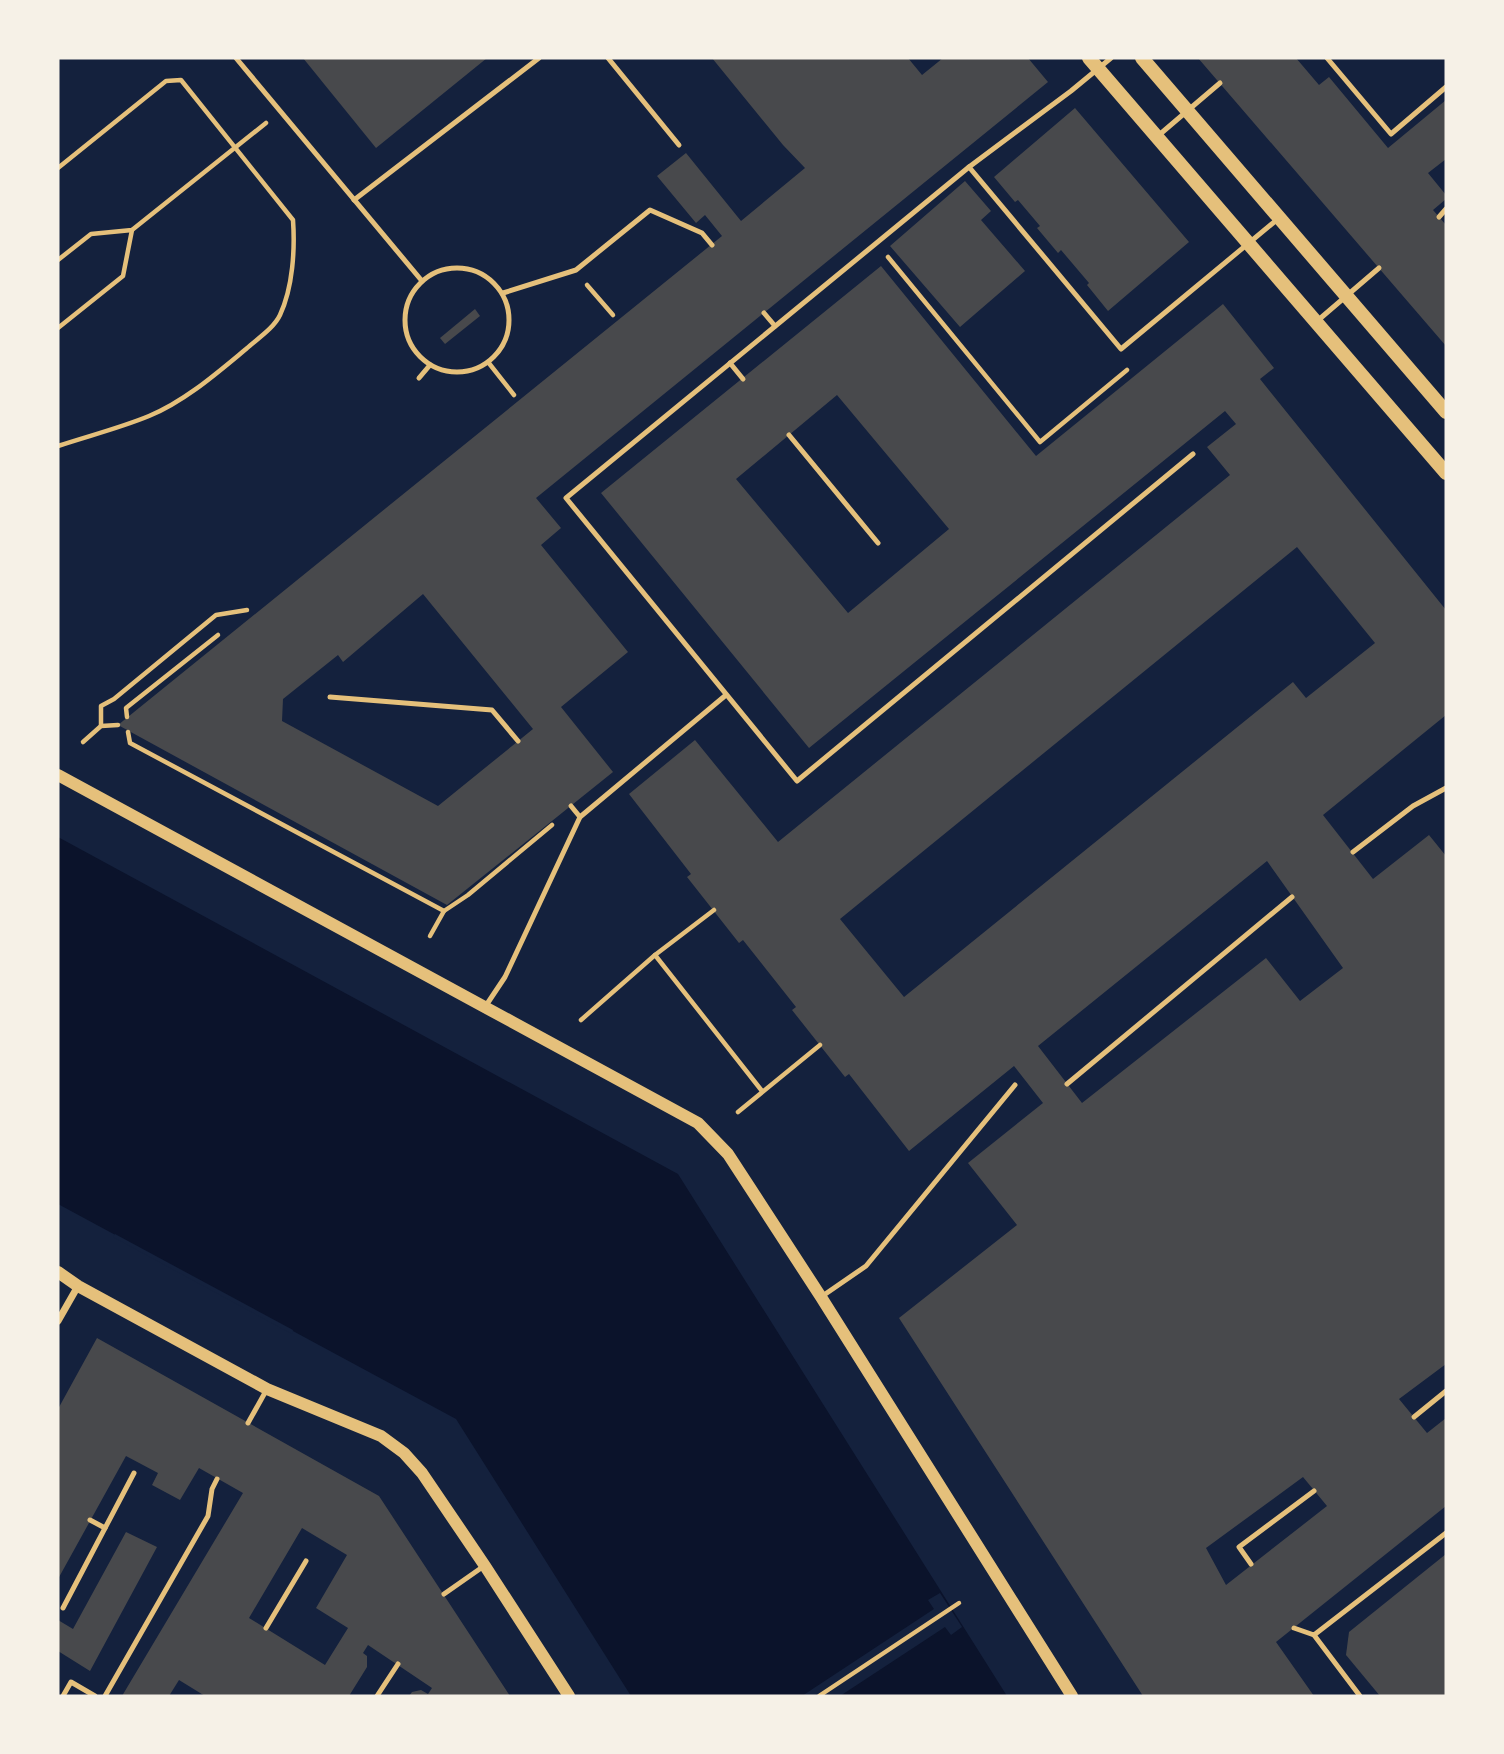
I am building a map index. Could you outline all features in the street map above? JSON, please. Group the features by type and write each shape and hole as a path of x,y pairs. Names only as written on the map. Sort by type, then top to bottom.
{"main road":[{"path":"1142,58 1446,412"},
{"path":"1094,63 1446,473"}],"street":[{"path":"58,775 698,1123 728,1154 1072,1696"},
{"path":"58,1272 78,1286 267,1389 381,1436 404,1453 422,1473 569,1696"},
{"path":"58,1321 78,1286"}],"lane":[{"path":"236,58 422,281"},
{"path":"354,200 539,58"},
{"path":"608,58 679,145"},
{"path":"1111,58 1094,63 566,498 797,781 1193,454"},
{"path":"1326,58 1391,134 1446,87"},
{"path":"1157,137 1220,83"},
{"path":"969,167 1121,349 1279,218"},
{"path":"1439,217 1446,209"},
{"path":"503,293 576,270 650,210 702,233 712,245"},
{"path":"465,268 487,276 503,293 509,312 509,331 501,348 488,362 470,371 449,372 430,365 413,348 405,325 408,301 422,281 442,269 465,268"},
{"path":"1316,322 1379,268"},
{"path":"764,313 775,326"},
{"path":"730,363 743,379"},
{"path":"419,378 430,365"},
{"path":"789,435 878,543"},
{"path":"485,1006 505,977 580,817 726,695"},
{"path":"330,697 492,710 518,741"},
{"path":"1353,852 1413,806 1446,788"},
{"path":"572,807 580,817"},
{"path":"1067,1084 1292,897"},
{"path":"821,1297 866,1266 1015,1085"},
{"path":"248,1423 267,1389"},
{"path":"1414,1417 1446,1391"},
{"path":"63,1608 134,1473"},
{"path":"105,1696 208,1516 212,1489 217,1479"},
{"path":"1251,1564 1239,1547 1314,1491"},
{"path":"90,1520 105,1528"},
{"path":"1314,1635 1446,1533"},
{"path":"266,1628 306,1561"},
{"path":"444,1594 485,1566"},
{"path":"1294,1628 1314,1635 1360,1696"},
{"path":"377,1696 398,1664"},
{"path":"63,1696 71,1682 95,1696"}],"path":[{"path":"58,168 166,81 181,80 293,220 293,255 279,316 268,330 189,393 150,415 58,446"},
{"path":"58,260 91,233 132,230 244,140"},
{"path":"58,328 123,276 132,230"},
{"path":"876,243 1040,442 1133,364 1121,349"},
{"path":"576,270 613,315"},
{"path":"488,362 514,395"},
{"path":"101,726 101,706 114,699 216,615 247,610"},
{"path":"127,718 126,708 218,635"},
{"path":"83,742 101,726 118,725"},
{"path":"128,732 130,743 444,911"},
{"path":"430,936 444,911 572,807"},
{"path":"581,1020 655,956 714,910"},
{"path":"655,956 762,1091"},
{"path":"738,1112 820,1045"},
{"path":"820,1696 959,1603"}],"water":[{"path":"58,837 678,1174 1007,1696 631,1696 456,1419 58,1204"}],"pier":[{"path":"115,1234 293,1330 292,1334 113,1237"},
{"path":"940,1593 962,1627 951,1635 945,1627 840,1696 802,1696 934,1609 928,1600"}],"building":[{"path":"303,58 487,58 376,148"},
{"path":"712,58 908,58 922,75 943,58 1028,58 1048,82 536,498 561,528 541,545 628,652 561,707 613,772 447,905 118,725 722,236 705,215 696,223 657,176 686,153 741,221 805,168","holes":["423,594 533,729 438,806 282,721 283,699 338,655 343,662"]},
{"path":"1198,58 1296,58 1319,85 1329,77 1388,148 1446,100 1446,159 1428,173 1446,195 1446,199 1433,210 1446,225 1446,346"},
{"path":"1075,108 1189,242 1108,311 1061,250 1058,253 1037,228 1040,226 994,177"},
{"path":"965,181 991,211 981,220 1025,271 960,327 890,246"},
{"path":"881,266 1036,456 1223,304 1274,368 1260,379 1446,610 1446,715 1323,815 1373,879 1429,835 1446,856 1446,1364 1399,1399 1427,1433 1446,1418 1446,1506 1276,1642 1314,1696 1143,1696 899,1318 1017,1225 968,1163 1043,1103 1014,1066 909,1151 849,1074 845,1077 792,1010 796,1007 743,940 739,943 687,877 691,874 629,794 695,740 778,842 1230,475 1207,447 1236,424 1225,411 809,748 601,493","holes":["837,395 949,529 848,613 736,479","1297,547 1375,643 1306,698 1293,682 904,997 840,919","1267,861 1343,968 1300,1001 1266,958 1082,1103 1038,1046","1303,1477 1327,1506 1226,1585 1206,1548"]},
{"path":"475,309 480,316 445,344 440,338"},
{"path":"97,1338 379,1496 510,1696 409,1696 412,1692 421,1690 428,1694 432,1688 368,1645 363,1653 367,1656 367,1667 349,1696 205,1696 179,1680 169,1696 122,1696 243,1493 199,1468 180,1500 152,1485 158,1473 126,1456 58,1579 58,1409","holes":["302,1528 347,1555 316,1608 348,1628 325,1665 249,1618"]},
{"path":"126,1532 157,1547 90,1671 58,1651 58,1620 73,1629"},
{"path":"1446,1554 1446,1696 1380,1696 1346,1655 1349,1632"}]}
